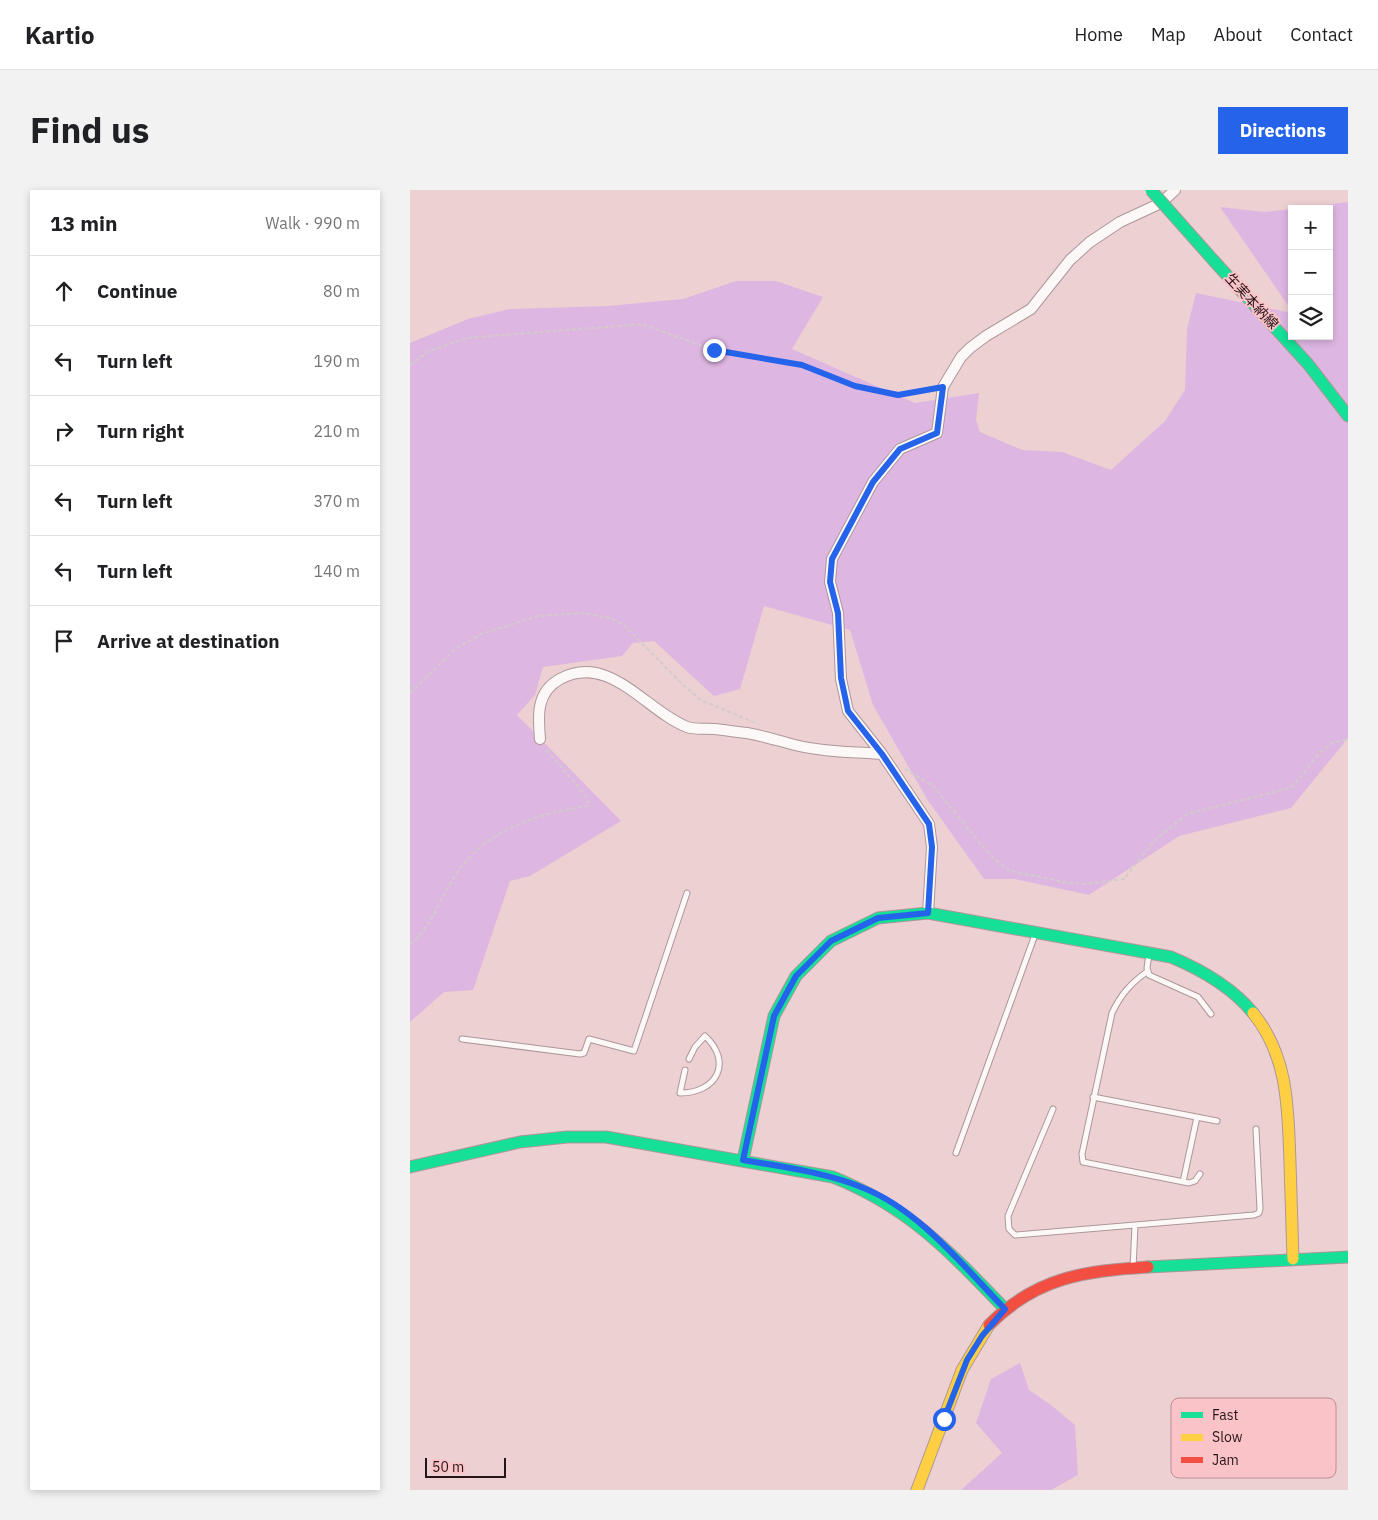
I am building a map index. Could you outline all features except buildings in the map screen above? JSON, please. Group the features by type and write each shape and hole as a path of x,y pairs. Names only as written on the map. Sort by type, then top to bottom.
{"street":[{"name":"生実本納線","path":"1151,190 1302,357 1348,416"},
{"path":"928,913 932,847 929,824 882,754 848,711 841,678 838,613 830,582 832,559 873,482 900,449 937,433 943,387 961,357 986,336 1031,309 1070,260 1090,242 1120,222 1161,203 1175,190"},
{"path":"540,739 538,710 545,692 558,680 570,674 594,672 617,681 689,728 713,728 766,736 796,745 882,754"},
{"path":"743,1160 774,1016 796,976 831,941 878,918 928,913 1036,931 1171,957 1202,970 1227,987 1245,1003 1262,1024 1275,1048 1283,1074 1288,1103 1293,1259"},
{"path":"410,1167 520,1142 567,1137 606,1137 832,1177 863,1187 901,1209 934,1236 1005,1309"},
{"path":"917,1490 967,1360 982,1336 1005,1309 1038,1289 1077,1273 1133,1268 1348,1257"}],"lane":[{"path":"462,1039 580,1054 584,1053 589,1039 634,1052 687,893"},
{"path":"956,1152 1036,931"},
{"path":"1149,953 1149,975 1198,997 1212,1014"},
{"path":"1148,971 1131,983 1120,996 1112,1013 1094,1097 1083,1162 1183,1182 1195,1181 1200,1174"},
{"path":"685,1070 680,1093 694,1093 706,1088 714,1080 719,1068 719,1056 714,1044 705,1036 695,1047 689,1059"},
{"path":"1094,1097 1217,1121"},
{"path":"1052,1110 1008,1216 1012,1232 1015,1235 1246,1217 1259,1213 1256,1129"},
{"path":"1183,1182 1197,1117"},
{"path":"1133,1268 1135,1226"}],"path":[{"path":"410,365 430,351 468,338 642,324 714,350 802,365 855,386 898,395 943,387"},
{"path":"410,693 454,650 481,634 538,616 581,614 611,618 625,626 684,688 701,700 760,724 766,736"},
{"path":"410,944 420,937 455,874 483,844 525,820 557,811 588,806 587,797 546,749 540,739"},
{"path":"899,765 933,786 991,856 1010,871 1069,883 1087,884 1124,879 1156,839 1187,814 1290,788 1302,778 1324,747 1339,740 1348,740"}],"shaded area":[{"path":"1348,202 1348,738 1291,808 1179,836 1089,895 1015,879 984,879 927,799 873,705 850,630 764,606 740,689 714,696 654,641 633,643 622,656 543,667 535,695 517,715 621,821 530,876 510,881 473,990 444,992 410,1022 410,343 468,319 510,309 608,306 683,299 736,281 776,281 823,297 792,349 915,403 979,393 976,420 980,432 1022,450 1062,452 1111,470 1165,421 1185,390 1187,329 1196,293 1288,312 1288,340 1333,340 1333,205 1324,205"},
{"path":"1220,207 1264,212 1288,209 1288,305"},
{"path":"1020,1363 1029,1390 1075,1425 1078,1475 1051,1490 961,1490 1002,1453 976,1423 991,1379"}],"traffic: fast":[{"path":"1151,190 1214,261"},
{"path":"1214,261 1308,364 1348,416"},
{"path":"743,1160 774,1016 796,976 831,941 878,918 928,913 1171,957 1216,980 1236,995 1253,1013"},
{"path":"410,1167 520,1142 567,1137 606,1137 833,1177 860,1189 884,1203 927,1233 1005,1309"},
{"path":"1148,1267 1348,1257"}],"traffic: slow":[{"path":"1253,1013 1265,1030 1274,1048 1284,1085 1288,1123 1293,1259"},
{"path":"917,1490 962,1370 989,1325"}],"traffic: jam":[{"path":"989,1325 1025,1296 1062,1280 1082,1274 1148,1267"}],"route":[{"path":"714,350 753,355 802,365 855,386 898,395 943,387 937,433 900,449 873,482 832,559 830,582 838,613 841,678 848,711 882,754 929,824 932,847 928,913 878,918 831,941 796,976 774,1016 743,1160 832,1177 863,1187 901,1209 934,1236 1005,1309 982,1336 967,1360 944,1419"}]}
